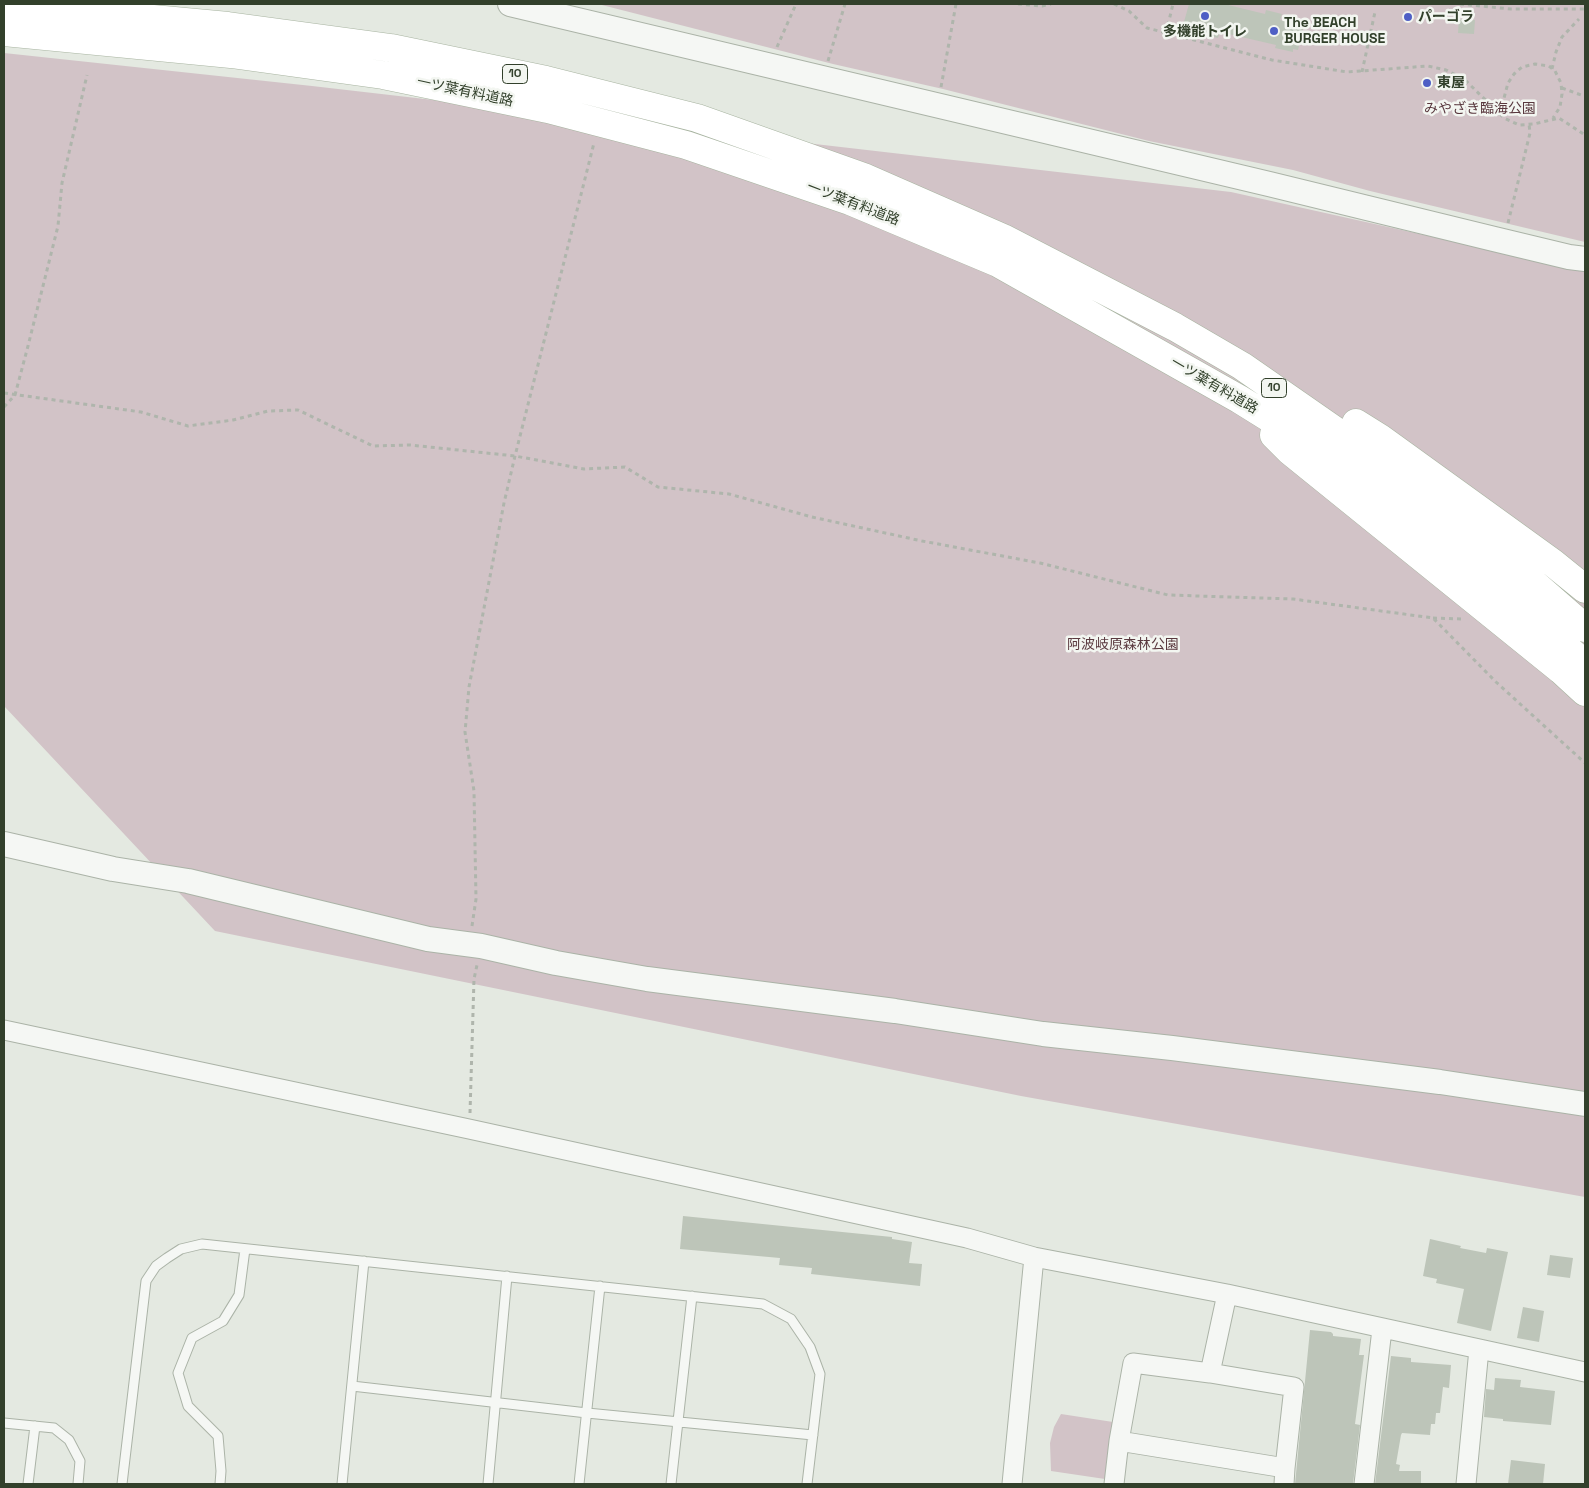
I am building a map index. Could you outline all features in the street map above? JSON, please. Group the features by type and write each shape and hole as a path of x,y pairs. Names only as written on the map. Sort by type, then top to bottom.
{"main road":[{"name":"一ツ葉有料道路","path":"4,5 228,26 391,48 546,80 697,118 866,178 1004,238 1174,327 1242,366 1373,457 1522,573 1585,628"},
{"name":"一ツ葉有料道路","path":"4,32 231,54 383,75 548,108 686,145 850,201 998,264 1239,399 1321,450 1507,596 1585,664"},
{"path":"1242,366 1284,377 1380,438 1553,563 1585,589"},
{"path":"1239,399 1290,451 1585,692"}],"street":[{"path":"510,4 1569,257 1585,258"},
{"path":"4,835 74,844 251,882 438,927 481,946"},
{"path":"4,844 188,882 428,939 481,946 556,963 647,979 895,1011 1043,1034 1172,1048 1440,1082 1585,1104"},
{"path":"4,1030 968,1238 1034,1257 1227,1294 1585,1372"},
{"path":"1012,1484 1034,1257"},
{"path":"1210,1373 1227,1294"},
{"path":"1364,1484 1382,1329"},
{"path":"1466,1484 1479,1349"},
{"path":"1114,1484 1119,1441 1134,1363 1294,1387 1284,1476 1119,1441"}],"lane":[{"path":"122,1484 146,1281 156,1266 181,1249 202,1244 763,1304 791,1319 810,1347 820,1374 807,1484"},
{"path":"220,1484 221,1470 218,1436 188,1406 178,1373 192,1338 223,1321 239,1295 245,1249"},
{"path":"342,1484 364,1261"},
{"path":"488,1484 507,1276"},
{"path":"579,1484 600,1286"},
{"path":"671,1484 692,1296"},
{"path":"352,1386 587,1413 813,1436"},
{"path":"4,1423 54,1428 69,1440 80,1461 78,1484"},
{"path":"28,1484 35,1426"}],"path":[{"path":"826,66 845,4"},
{"path":"937,106 956,4"},
{"path":"1018,4 1042,6 1051,4"},
{"path":"1114,4 1129,11 1147,28 1272,60 1346,72 1428,66 1446,70 1465,80 1504,118 1519,125 1559,118 1585,135"},
{"path":"1166,33 1173,4"},
{"path":"1460,4 1511,9 1585,9"},
{"path":"1362,72 1375,12"},
{"path":"1552,69 1562,37 1579,19"},
{"path":"1500,114 1506,88 1514,74 1522,67 1535,64 1549,66 1562,82 1560,107 1553,119"},
{"path":"4,407 15,395 58,226 62,184 87,75"},
{"path":"1562,88 1585,95"},
{"path":"1507,228 1530,133 1529,124"},
{"path":"469,1129 474,979 481,946 471,924 476,899 474,791 465,732 469,687 504,503 596,136"},
{"path":"4,394 141,412 188,426 233,420 268,411 298,410 373,446 410,445 515,456 584,469 625,467 658,487 729,494 812,517 1040,564 1168,595 1293,599 1433,618 1473,620"},
{"path":"1433,618 1496,682 1585,763"}],"green space":[{"name":"みやざき臨海公園","path":"598,4 1585,4 1585,242 1370,191 1293,170 1149,141 943,89 833,64"},
{"name":"阿波岐原森林公園","path":"4,53 312,86 1231,192 1585,269 1585,1197 1021,1096 215,931 4,706"},
{"path":"1061,1414 1113,1422 1105,1479 1051,1471 1050,1443 1054,1427"}],"building":[{"path":"1189,4 1224,4 1265,14 1266,10 1282,14 1280,20 1304,25 1298,50 1293,49 1293,52 1275,48 1276,45 1220,32 1218,38 1182,29"},
{"path":"1459,19 1475,20 1474,34 1458,33"},
{"path":"683,1216 892,1237 892,1239 912,1242 909,1263 922,1264 920,1286 811,1274 812,1268 779,1265 780,1258 680,1249"},
{"path":"1430,1239 1486,1253 1487,1248 1508,1252 1491,1331 1457,1323 1464,1289 1436,1283 1437,1279 1423,1276"},
{"path":"1550,1255 1573,1258 1570,1278 1547,1275"},
{"path":"1523,1307 1544,1311 1539,1342 1517,1338"},
{"path":"1310,1330 1331,1332 1333,1336 1361,1339 1359,1355 1364,1355 1355,1424 1360,1425 1353,1484 1295,1484"},
{"path":"1391,1356 1411,1358 1411,1362 1451,1365 1449,1388 1443,1387 1440,1413 1436,1413 1435,1424 1431,1424 1430,1435 1402,1433 1401,1435 1396,1464 1400,1465 1399,1471 1421,1471 1421,1484 1375,1484"},
{"path":"1495,1378 1521,1380 1520,1387 1555,1391 1551,1425 1503,1421 1503,1419 1484,1417 1486,1389 1494,1390"},
{"path":"1511,1460 1545,1464 1543,1484 1508,1484"}],"place":[{"name":"多機能トイレ","path":"1205,16"},
{"name":"パーゴラ","path":"1408,17"},
{"name":"The BEACH BURGER HOUSE","path":"1274,31"},
{"name":"東屋","path":"1427,83"}]}
